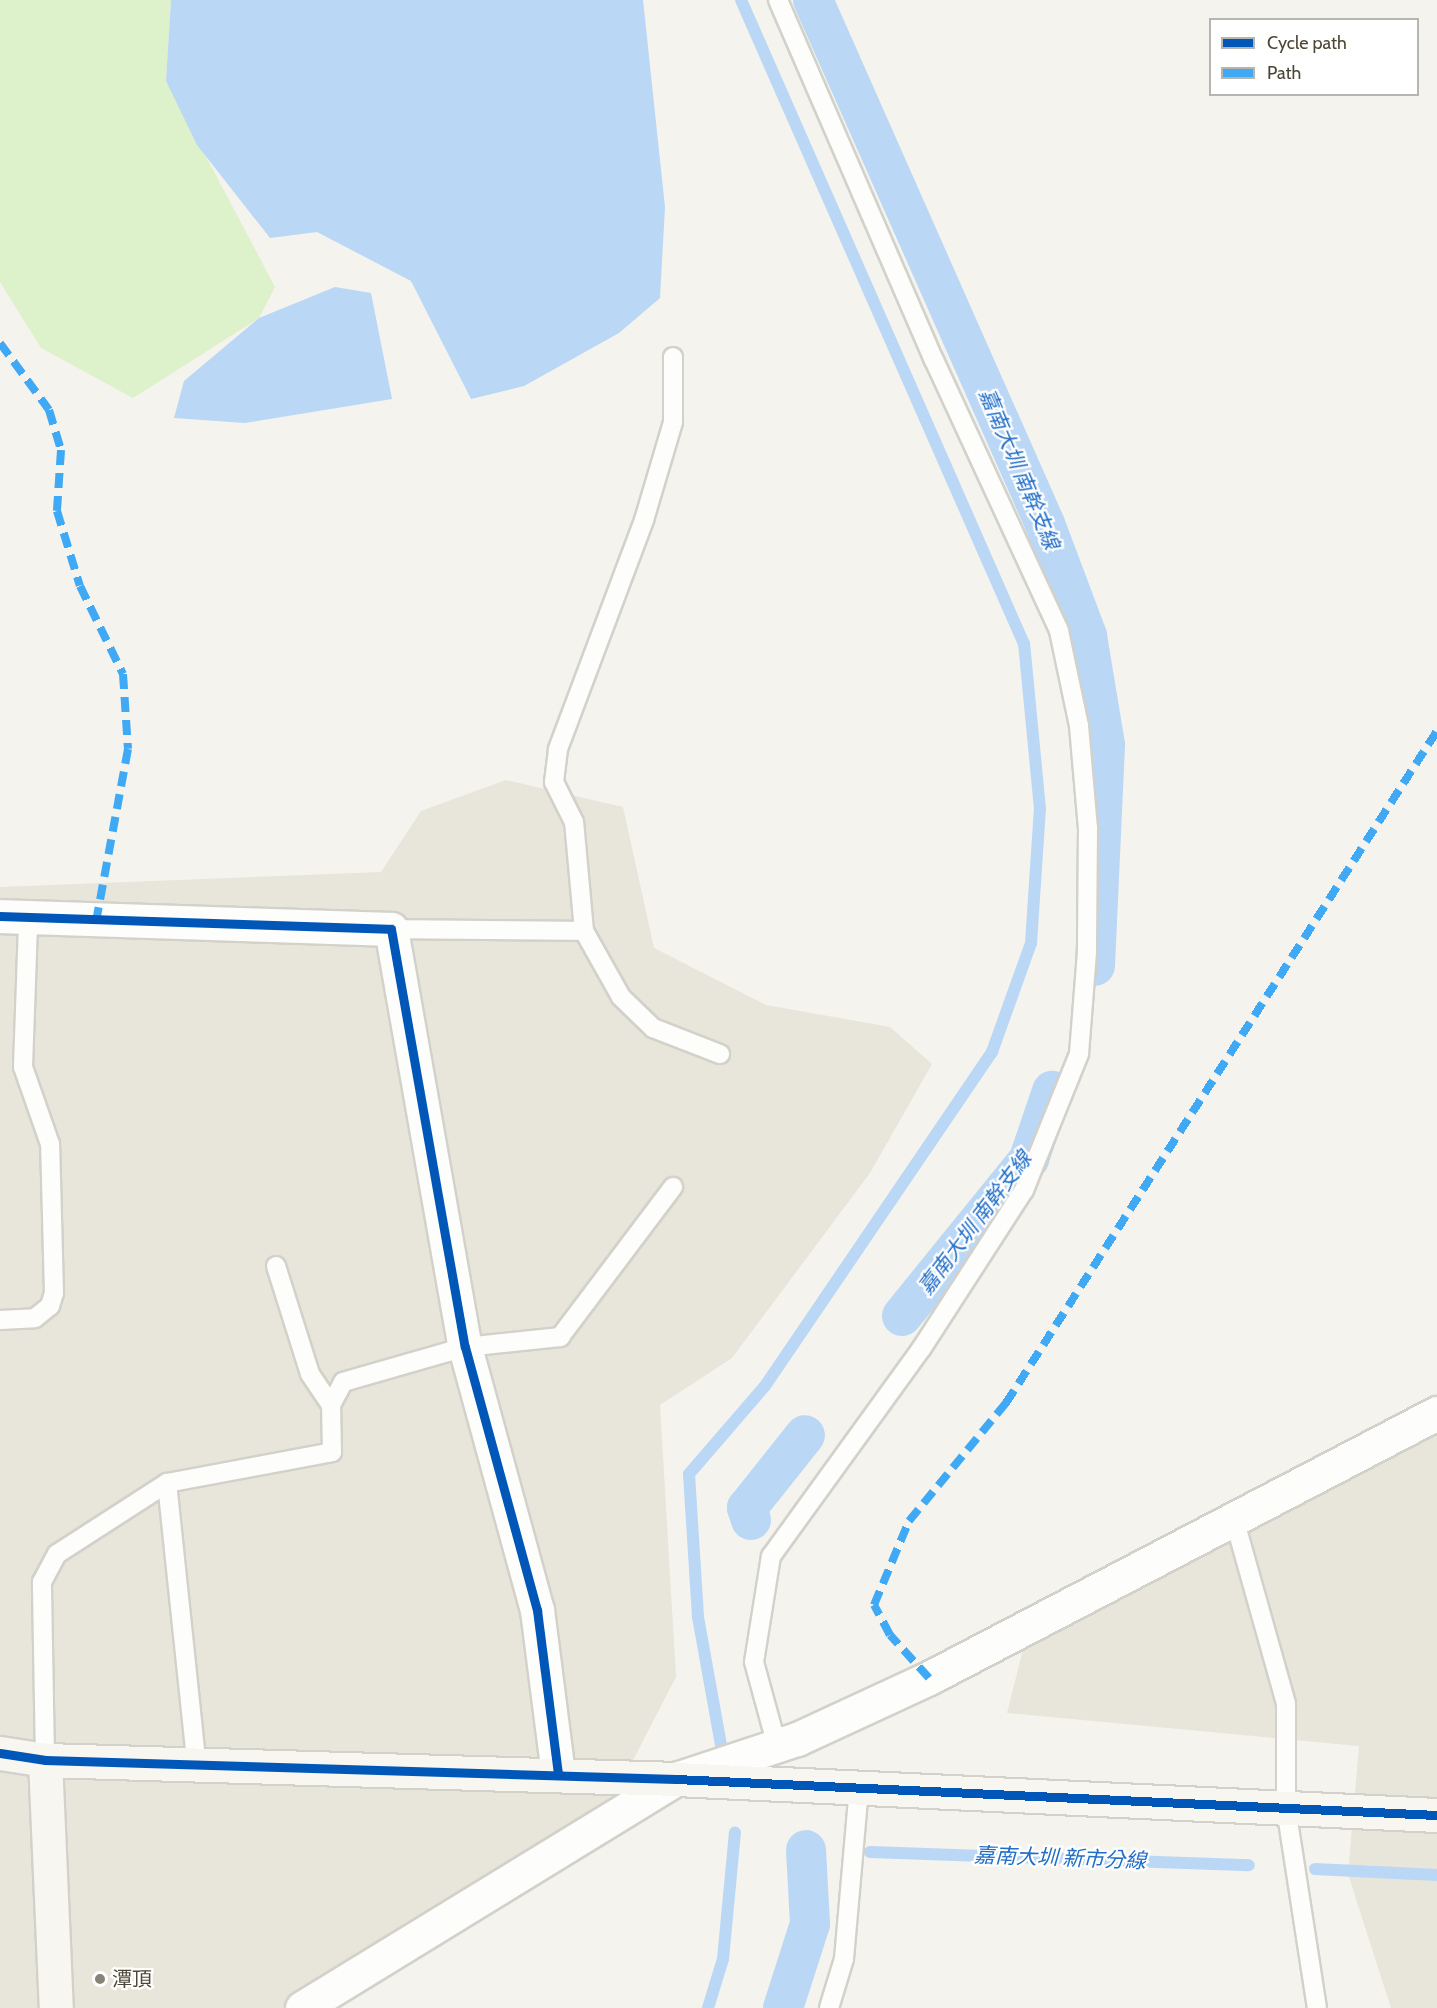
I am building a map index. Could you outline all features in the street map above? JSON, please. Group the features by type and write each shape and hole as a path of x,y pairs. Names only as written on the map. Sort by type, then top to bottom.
{"street":[{"path":"14,918 391,929 465,1347 537,1610 558,1774"},
{"path":"302,2008 676,1779 797,1739 1234,1522 1437,1413"},
{"path":"0,1753 45,1760 196,1761 558,1774 1437,1815"},
{"path":"45,1760 56,2008"}],"lane":[{"path":"778,0 933,360 1059,631 1079,726 1088,828 1079,1054 1024,1190 921,1349 771,1556 754,1662 774,1735 797,1739"},
{"path":"673,357 673,422 644,520 558,749 554,782 574,822 584,931 621,997 653,1028 720,1054"},
{"path":"0,1320 35,1318 50,1306 54,1293 50,1144 23,1067 14,918"},
{"path":"391,929 584,931"},
{"path":"45,1760 42,1582 57,1554 166,1483 332,1452 331,1406 343,1382 465,1347 560,1337 673,1187"},
{"path":"276,1266 310,1374 331,1406"},
{"path":"166,1483 196,1761"},
{"path":"1234,1522 1286,1704 1286,1808 1317,2008"},
{"path":"829,2008 844,1959 860,1788"}],"shaded area":[{"path":"506,780 623,807 654,948 766,1005 890,1027 932,1064 870,1173 732,1358 660,1405 676,1677 616,1793 313,2008 0,2008 0,887 381,872 421,811"},
{"path":"1437,1428 1437,2008 1391,2008 1348,1874 1359,1746 1007,1713 1025,1642"}],"green space":[{"path":"0,0 171,0 166,81 275,287 259,318 133,398 41,348 0,282"}],"water":[{"path":"171,0 643,0 665,207 660,298 619,333 524,386 471,399 411,281 317,232 270,238 197,145 166,81"},
{"path":"335,287 371,293 392,399 245,423 174,418 184,381 259,318"}],"waterway":[{"path":"721,1745 698,1617 689,1474 765,1386 992,1052 1031,943 1040,809 1024,644 741,0"},
{"name":"嘉南大圳 南幹支線","path":"813,0 1045,524 1087,636 1105,745 1095,966"},
{"name":"嘉南大圳 南幹支線","path":"902,1316 1029,1159 1052,1091"},
{"name":"嘉南大圳 南幹支線","path":"751,1520 747,1508 805,1435"},
{"path":"708,2008 723,1959 735,1833"},
{"name":"嘉南大圳 南幹支線","path":"783,2008 810,1924 806,1850"},
{"name":"嘉南大圳 新市分線","path":"870,1852 1249,1865"},
{"name":"嘉南大圳 新市分線","path":"1315,1869 1437,1875"}],"marked path":[{"path":"0,343 49,410 61,450 57,511 80,586 123,674 128,749 96,922"},
{"path":"929,1678 890,1635 874,1605 909,1521 1006,1403 1437,731"}],"cycle path":[{"path":"0,916 391,929 465,1347 537,1610 558,1774"},
{"path":"0,1753 45,1760 676,1779 1437,1815"}],"place":[{"name":"潭頂","path":"100,1979"}]}
